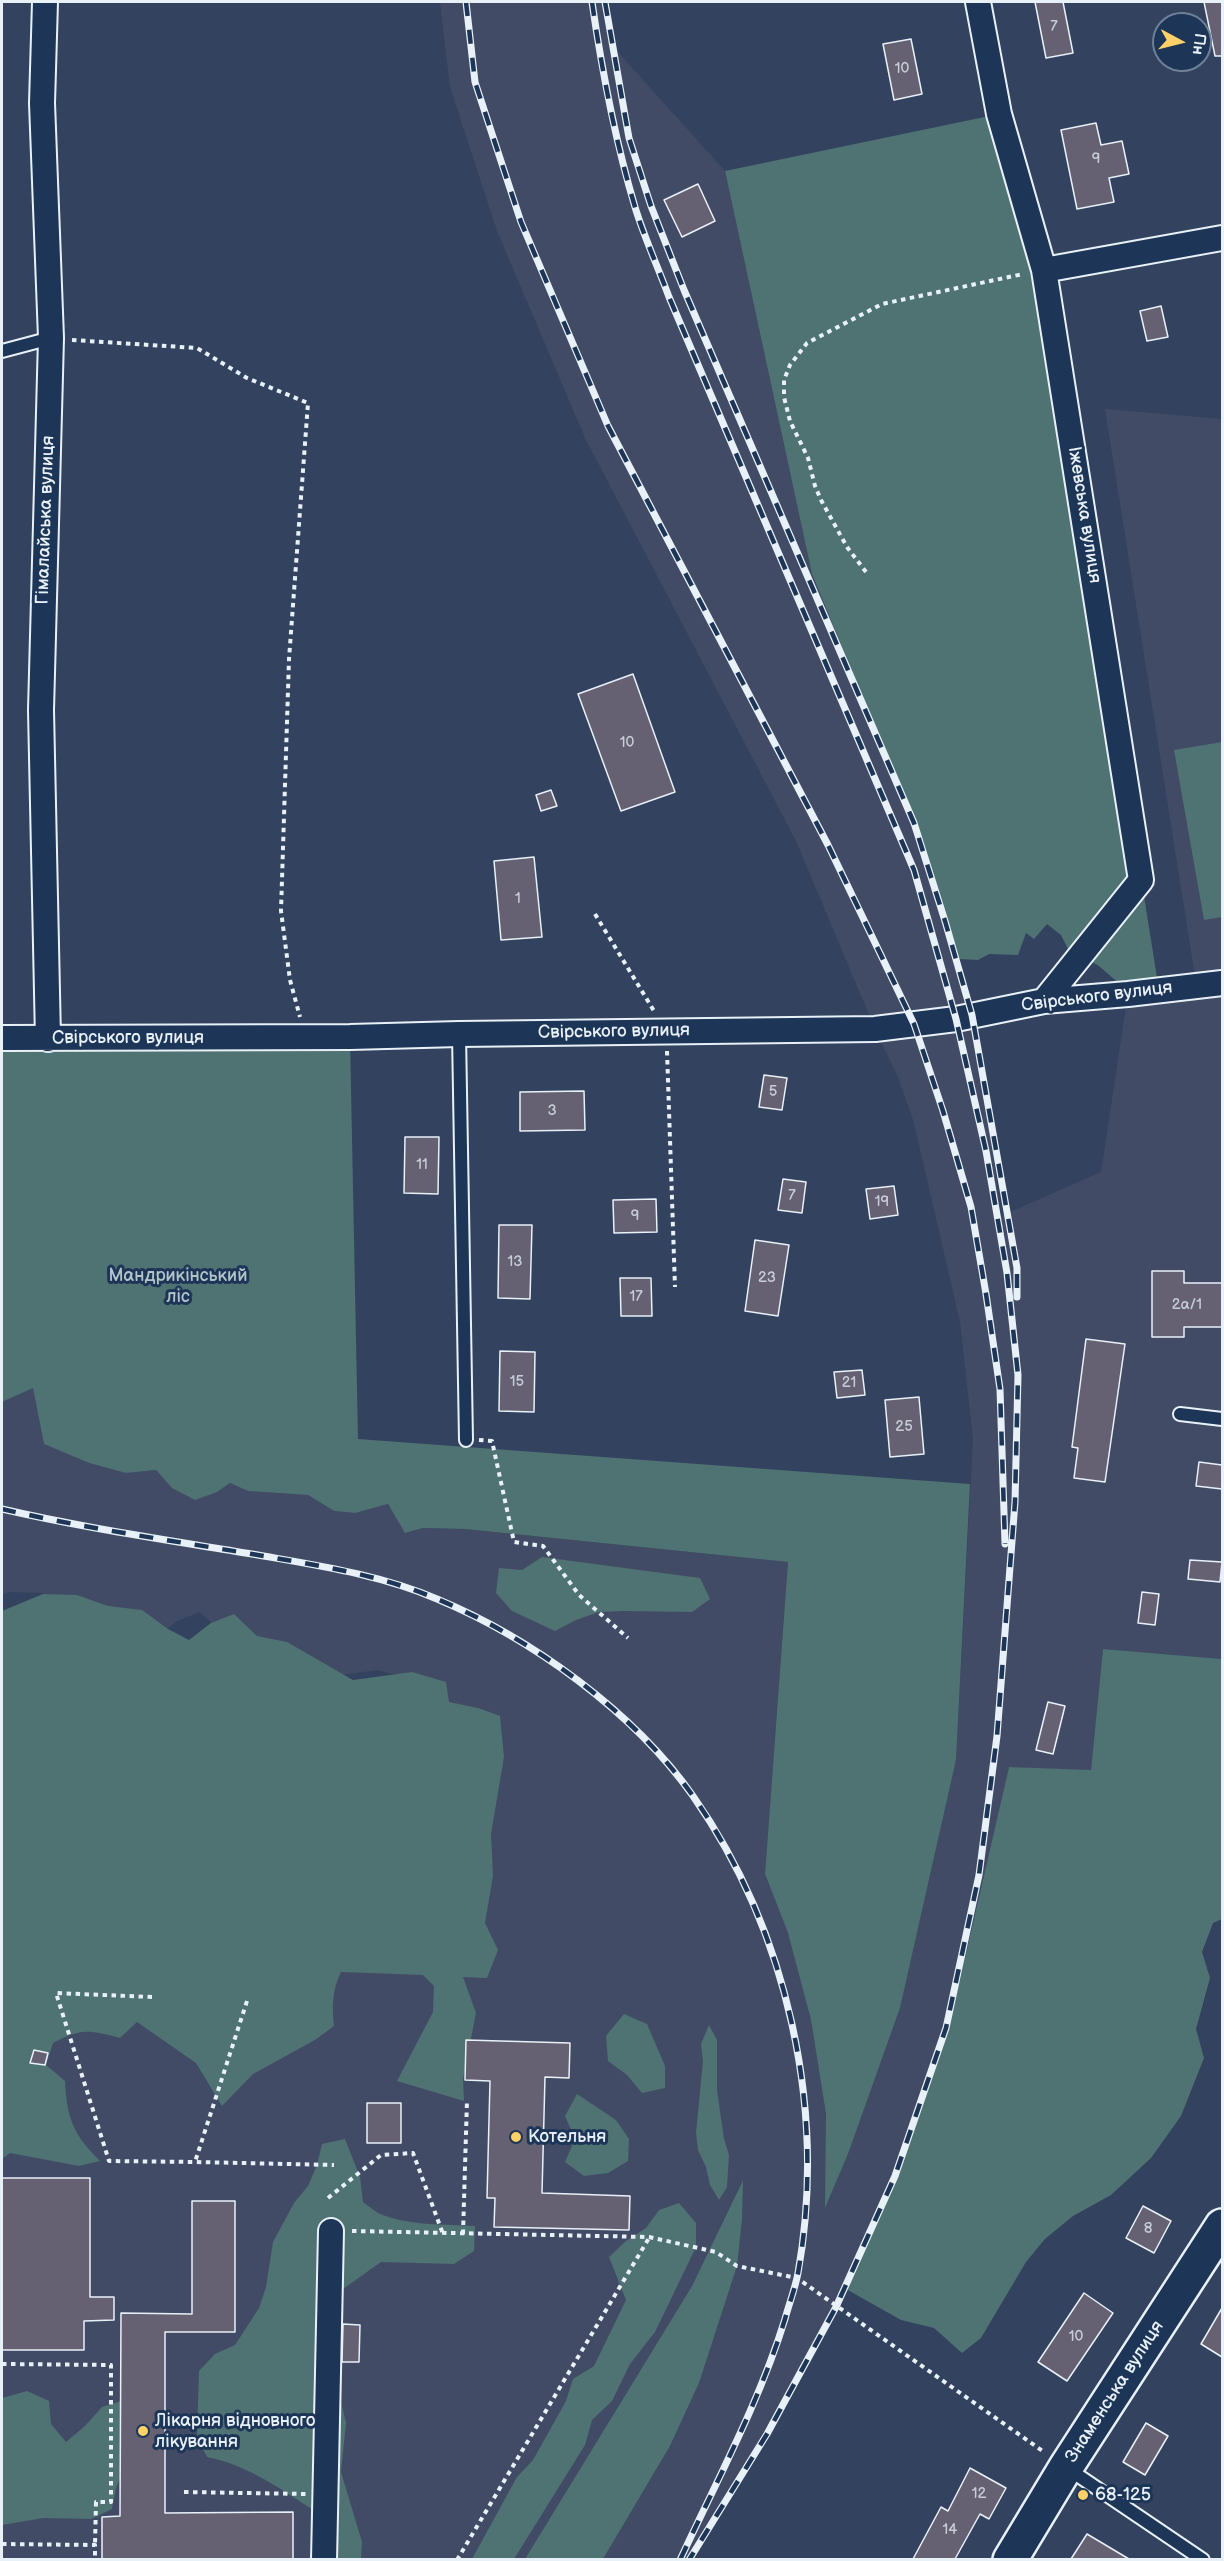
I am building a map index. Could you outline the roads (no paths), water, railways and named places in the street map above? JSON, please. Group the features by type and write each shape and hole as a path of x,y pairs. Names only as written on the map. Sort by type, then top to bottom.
{"main road":[{"name":"Знаменська вулиця","path":"1010,2559 1066,2467 1222,2226"}],"street":[{"name":"Гімалайська вулиця","path":"45,2 42,103 51,338 40,710 48,1039"},
{"name":"Іжевська вулиця","path":"978,2 999,114 1044,270 1141,880 1044,1001"},
{"path":"1044,270 1222,238"},
{"name":"Свірського вулиця","path":"2,1038 306,1037 875,1029 956,1020 1044,1001 1222,983"},
{"path":"324,2559 331,2230"}],"lane":[{"path":"2,351 51,338"},
{"path":"459,1034 466,1440"},
{"path":"1180,1414 1222,1419"},
{"path":"1066,2467 1203,2559"}],"railway":[{"path":"466,2 475,82 521,222 608,426 828,845 914,1024 943,1111 971,1207 1000,1389 1005,1544"},
{"path":"592,2 615,131 643,230 669,297 914,870 956,1019 986,1151 1007,1273 1018,1375 1015,1502 997,1736 979,1875 946,2028 895,2176 836,2307 767,2434 689,2560"},
{"path":"605,2 629,138 651,206 684,290 914,823 972,1015 1017,1268 1017,1297"},
{"path":"2,1509 95,1528 346,1571 415,1590 437,1599 508,1634 544,1656 578,1681 641,1735 669,1765 693,1796 726,1849 754,1905 776,1964 792,2024 803,2086 807,2149 806,2211 798,2273 775,2350 723,2471 680,2560"}],"place":[{"name":"Котельня","path":"516,2137"},
{"name":"Лікарня відновного лікування","path":"143,2431"},
{"name":"68-125","path":"1083,2495"}],"park label":[{"name":"Мандрикінський ліс","path":"178,1286"}]}
